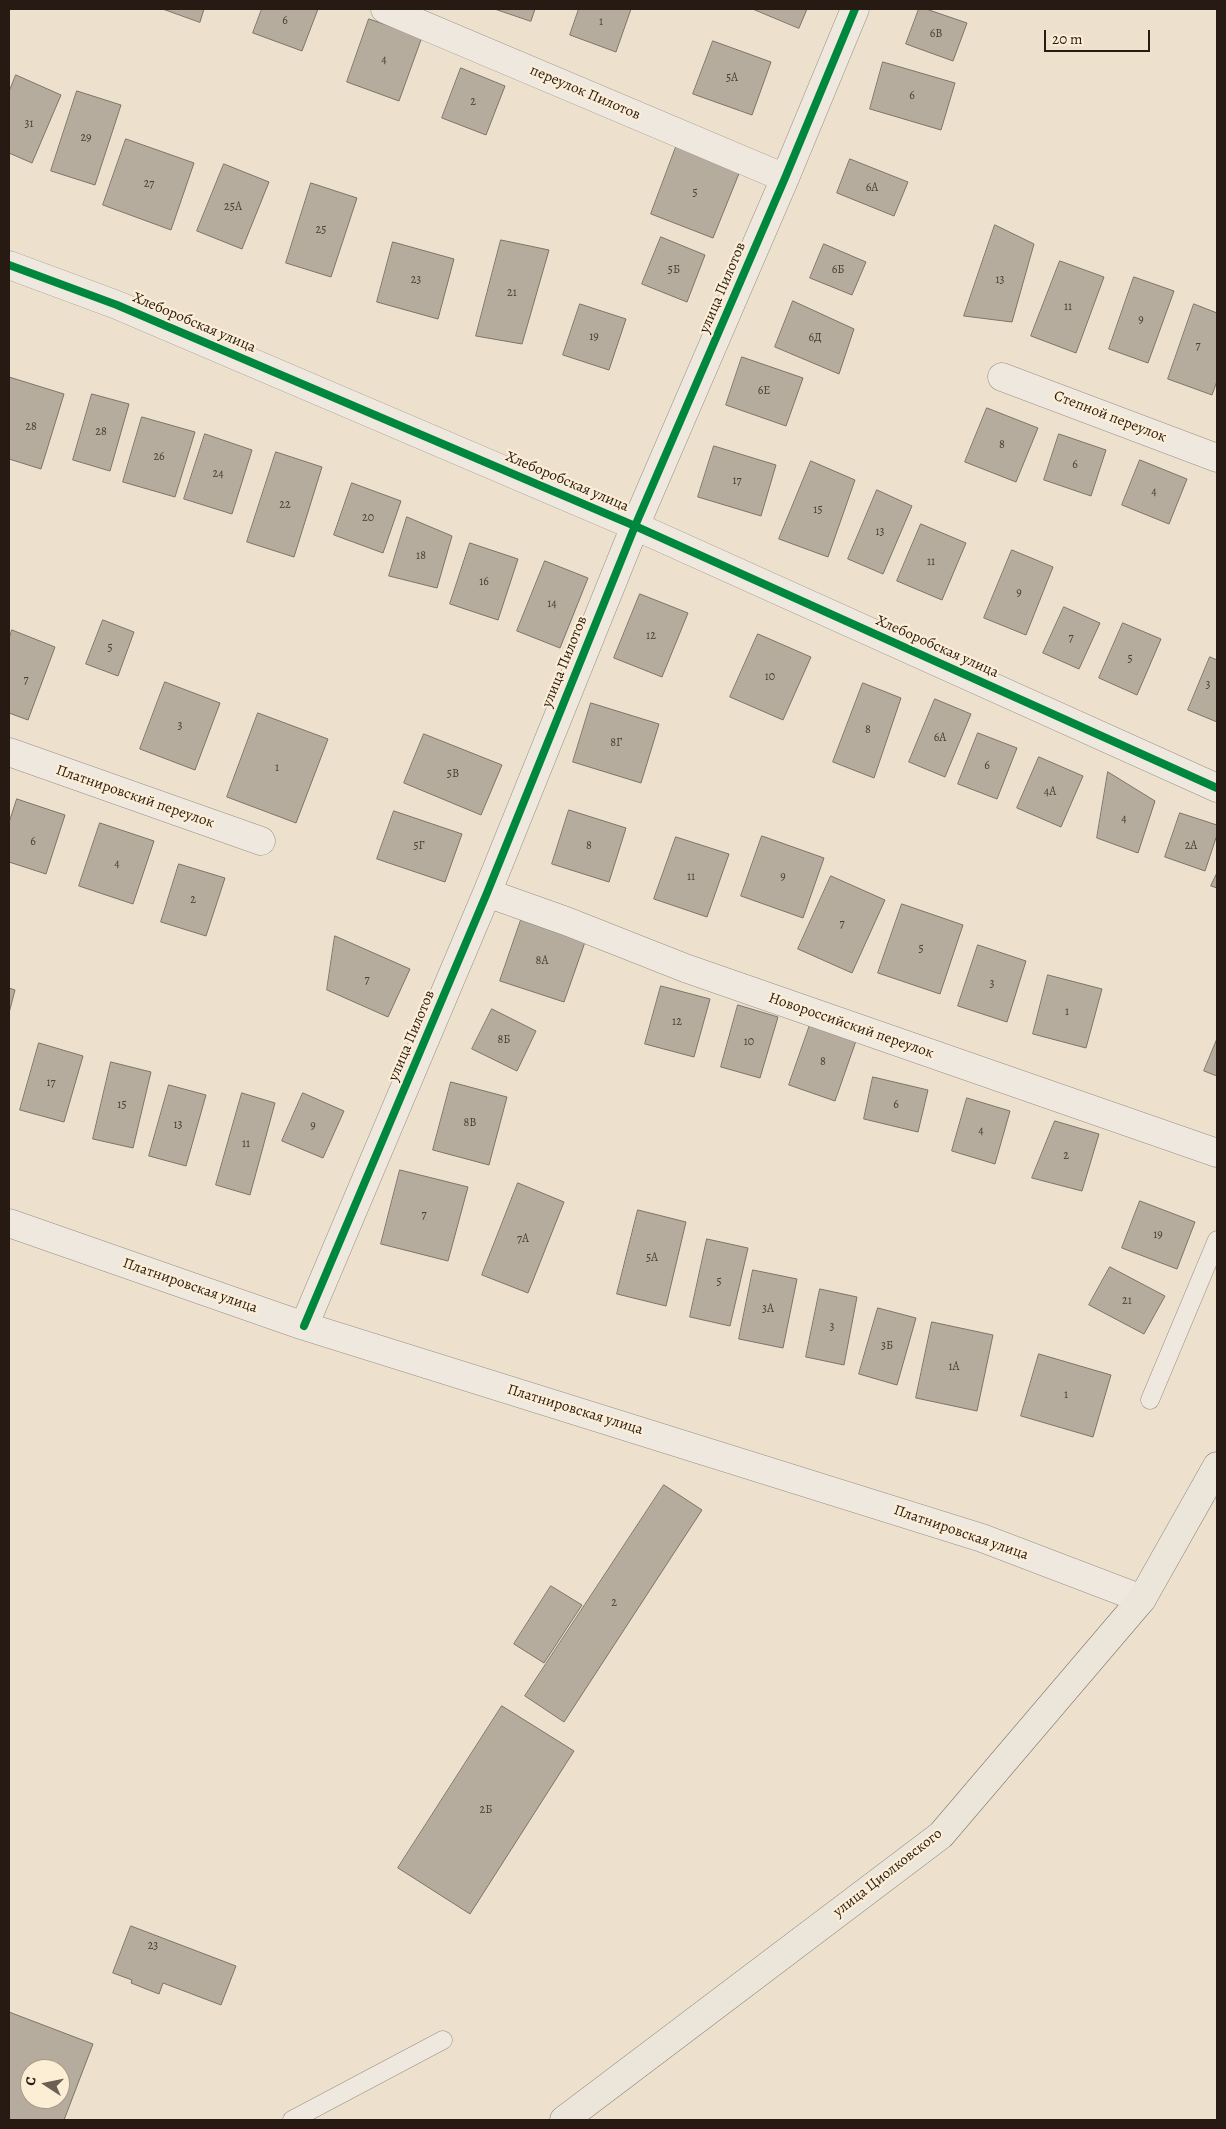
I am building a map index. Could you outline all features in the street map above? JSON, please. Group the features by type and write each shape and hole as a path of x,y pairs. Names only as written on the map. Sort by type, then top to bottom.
{"main road":[{"name":"улица Циолковского","path":"564,2120 941,1835 1142,1599 1217,1466"}],"street":[{"name":"переулок Пилотов","path":"385,9 785,178"},
{"name":"улица Пилотов","path":"304,1326 487,893 635,526 785,178 855,9"},
{"name":"Хлеборобская улица","path":"9,265 117,305 635,526 1217,788"},
{"name":"Степной переулок","path":"1002,377 1217,458"},
{"name":"Платнировский переулок","path":"9,752 261,841"},
{"name":"Новороссийский переулок","path":"487,893 566,921 686,968 1217,1153"},
{"name":"Платнировская улица","path":"9,1223 304,1326 982,1538 1142,1599"}],"lane":[{"path":"1150,1400 1217,1240"},
{"path":"292,2120 443,2040"}],"building":[{"path":"163,9 204,9 200,22"},
{"path":"262,9 318,9 302,51 253,33"},
{"path":"495,9 535,9 531,21"},
{"path":"579,9 631,9 616,52 570,35"},
{"path":"753,9 807,9 799,28"},
{"path":"919,9 926,9 967,23 953,61 906,44"},
{"path":"369,19 422,37 399,101 347,82"},
{"path":"713,41 771,62 752,115 693,94"},
{"path":"883,62 955,83 941,130 870,109"},
{"path":"461,68 505,86 486,135 442,118"},
{"path":"16,75 61,95 32,163 9,153 9,92"},
{"path":"77,91 121,105 95,185 51,171"},
{"path":"126,139 194,163 171,230 103,205"},
{"path":"676,147 740,171 713,238 651,214"},
{"path":"850,159 908,182 894,216 837,193"},
{"path":"224,164 269,182 242,249 197,231"},
{"path":"311,183 357,198 331,277 286,263"},
{"path":"995,225 1034,244 1012,322 964,316"},
{"path":"661,237 705,255 687,302 642,284"},
{"path":"501,240 549,250 522,344 476,336"},
{"path":"393,242 454,259 438,319 377,302"},
{"path":"824,244 866,262 852,295 810,278"},
{"path":"1060,261 1104,277 1076,353 1031,336"},
{"path":"1134,277 1174,291 1148,363 1109,349"},
{"path":"793,301 854,329 839,374 775,347"},
{"path":"580,304 626,319 609,370 563,355"},
{"path":"1194,304 1217,313 1217,381 1212,395 1168,379"},
{"path":"742,357 803,378 786,426 726,405"},
{"path":"9,377 64,394 41,469 9,459"},
{"path":"92,394 129,404 110,471 73,460"},
{"path":"987,408 1038,428 1016,482 965,462"},
{"path":"142,417 195,432 175,497 123,482"},
{"path":"205,434 252,450 232,514 184,499"},
{"path":"1059,434 1106,450 1091,496 1044,480"},
{"path":"714,446 776,465 761,516 698,497"},
{"path":"276,452 322,467 294,557 247,542"},
{"path":"1140,460 1187,479 1169,524 1122,505"},
{"path":"811,461 855,480 828,557 779,539"},
{"path":"352,483 401,501 383,553 334,535"},
{"path":"877,490 912,506 883,574 848,559"},
{"path":"407,517 452,536 437,588 389,576"},
{"path":"921,524 966,543 942,600 897,581"},
{"path":"470,543 518,559 498,620 450,604"},
{"path":"1012,550 1053,567 1026,635 984,618"},
{"path":"545,561 588,578 560,648 517,631"},
{"path":"640,594 688,613 662,677 614,658"},
{"path":"1064,607 1100,623 1079,669 1043,653"},
{"path":"103,620 134,632 118,676 86,664"},
{"path":"1123,623 1161,639 1137,695 1099,678"},
{"path":"12,630 55,647 28,720 9,713 9,639"},
{"path":"758,634 811,657 783,720 730,697"},
{"path":"1210,657 1217,660 1217,722 1188,710"},
{"path":"165,682 220,703 195,770 140,749"},
{"path":"863,683 901,698 874,778 833,762"},
{"path":"935,699 971,714 945,777 909,762"},
{"path":"591,703 659,724 641,783 573,762"},
{"path":"258,713 328,739 296,823 227,797"},
{"path":"978,733 1017,748 997,799 958,784"},
{"path":"424,734 502,765 481,815 404,783"},
{"path":"1039,757 1083,776 1061,827 1017,808"},
{"path":"1108,772 1155,801 1138,853 1097,838"},
{"path":"17,799 65,815 46,874 9,862 9,823"},
{"path":"569,810 626,828 609,882 552,864"},
{"path":"394,811 462,834 445,882 377,859"},
{"path":"1180,813 1217,825 1217,835 1205,871 1165,857"},
{"path":"100,823 154,841 133,904 79,886"},
{"path":"762,836 824,858 803,918 741,896"},
{"path":"676,837 729,854 707,917 654,899"},
{"path":"179,864 225,878 206,936 161,922"},
{"path":"1217,873 1217,888 1211,886"},
{"path":"831,876 885,900 852,973 798,949"},
{"path":"902,904 963,925 940,994 878,973"},
{"path":"521,920 585,942 564,1002 500,981"},
{"path":"335,936 410,969 388,1017 327,990"},
{"path":"978,945 1026,961 1007,1022 958,1006"},
{"path":"1048,975 1102,989 1086,1048 1033,1034"},
{"path":"661,986 710,999 694,1057 645,1044"},
{"path":"9,988 15,990 9,1013"},
{"path":"738,1005 778,1017 760,1078 721,1067"},
{"path":"492,1009 536,1031 517,1071 472,1049"},
{"path":"811,1022 857,1038 835,1101 789,1085"},
{"path":"1217,1039 1217,1076 1204,1071"},
{"path":"39,1043 83,1056 64,1122 20,1110"},
{"path":"111,1062 151,1072 133,1148 93,1139"},
{"path":"873,1077 928,1090 918,1132 864,1119"},
{"path":"451,1082 507,1097 489,1165 433,1150"},
{"path":"169,1085 206,1095 186,1166 149,1156"},
{"path":"242,1093 275,1103 250,1195 216,1185"},
{"path":"303,1093 344,1111 323,1158 282,1141"},
{"path":"967,1098 1010,1111 995,1164 952,1151"},
{"path":"1055,1121 1099,1134 1082,1191 1032,1178"},
{"path":"400,1170 468,1187 448,1261 381,1244"},
{"path":"518,1183 564,1202 528,1293 482,1275"},
{"path":"1140,1201 1195,1222 1177,1269 1122,1248"},
{"path":"638,1210 686,1222 666,1306 617,1294"},
{"path":"707,1239 748,1248 730,1326 690,1317"},
{"path":"1110,1267 1165,1296 1144,1334 1089,1305"},
{"path":"753,1270 797,1279 783,1348 739,1339"},
{"path":"820,1289 857,1297 844,1365 806,1357"},
{"path":"878,1308 916,1318 897,1385 859,1374"},
{"path":"932,1322 993,1335 977,1411 916,1398"},
{"path":"1039,1354 1111,1375 1093,1437 1021,1416"},
{"path":"664,1485 702,1510 564,1722 525,1696"},
{"path":"551,1586 582,1605 544,1663 514,1644"},
{"path":"502,1706 574,1751 470,1914 398,1868"},
{"path":"131,1926 236,1966 221,2005 163,1983 159,1994 131,1983 132,1980 113,1973"},
{"path":"9,2012 93,2044 70,2104 70,2059 20,2059 20,2109 68,2109 64,2120 9,2120"}],"cycle path":[{"path":"304,1326 487,893 635,526 785,178 855,9"},
{"path":"9,265 117,305 635,526 1217,788"}]}
